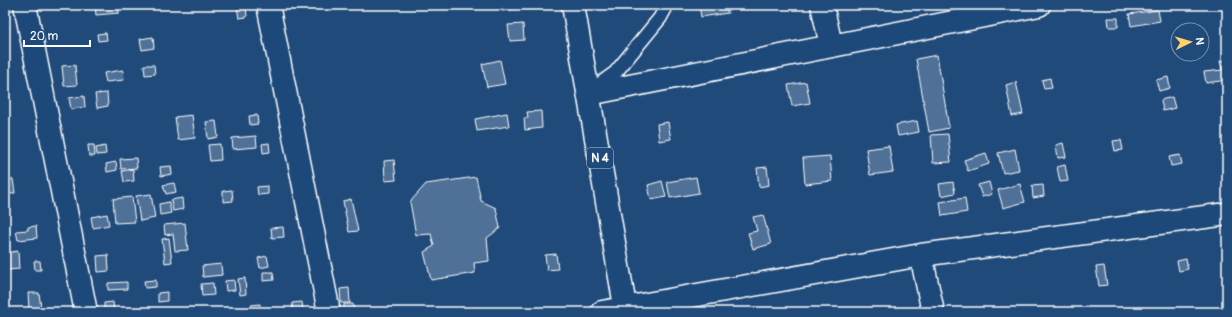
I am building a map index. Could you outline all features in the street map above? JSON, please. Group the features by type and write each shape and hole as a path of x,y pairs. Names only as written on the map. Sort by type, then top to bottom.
{"main road":[{"path":"25,5 86,312"},
{"path":"268,5 329,312"},
{"name":"N 4","path":"573,5 626,310"},
{"path":"822,5 831,45"},
{"path":"589,94 1039,5"},
{"path":"602,312 626,310 921,255 1227,214"},
{"path":"921,255 933,312"}],"lane":[{"path":"589,94 615,72 660,18 667,5"}],"building":[{"path":"118,5 119,13 96,15 95,6"},
{"path":"501,5 519,5 519,8 502,11"},
{"path":"699,5 726,5 728,13 701,17"},
{"path":"246,6 247,17 239,18 237,7"},
{"path":"1158,10 1160,21 1131,26 1129,14"},
{"path":"1108,18 1118,18 1118,27 1109,27"},
{"path":"523,24 524,40 510,41 508,25"},
{"path":"106,33 107,40 98,41 97,34"},
{"path":"153,37 154,48 142,50 140,39"},
{"path":"937,55 949,128 929,132 916,59"},
{"path":"500,60 505,84 487,87 482,64"},
{"path":"1227,60 1227,80 1206,83 1204,72 1222,70 1220,61"},
{"path":"75,65 77,85 64,86 62,66"},
{"path":"144,65 154,65 155,74 145,75"},
{"path":"123,70 124,80 106,82 104,73"},
{"path":"1168,77 1170,88 1159,91 1156,80"},
{"path":"1050,78 1052,88 1044,89 1042,80"},
{"path":"806,82 810,103 792,106 788,85"},
{"path":"1016,82 1023,114 1012,116 1006,85"},
{"path":"107,93 108,106 97,108 95,94"},
{"path":"84,96 85,107 71,109 69,98"},
{"path":"1172,97 1175,108 1163,111 1161,100"},
{"path":"541,111 542,128 525,130 524,118 528,118 527,112"},
{"path":"507,113 509,126 477,131 475,119"},
{"path":"192,115 195,138 178,140 175,117"},
{"path":"257,115 258,124 250,125 249,116"},
{"path":"216,121 218,137 208,139 206,122"},
{"path":"917,121 919,132 898,136 896,125"},
{"path":"668,122 671,139 659,141 657,124"},
{"path":"948,134 951,162 933,163 931,135"},
{"path":"256,136 257,147 233,149 232,138"},
{"path":"1121,140 1123,150 1115,151 1113,141"},
{"path":"269,143 270,152 263,153 262,144"},
{"path":"1063,143 1066,157 1058,158 1056,145"},
{"path":"220,144 221,160 210,161 208,145"},
{"path":"88,145 94,145 95,156 89,156"},
{"path":"105,146 106,154 97,155 96,148"},
{"path":"889,146 893,172 870,175 866,149"},
{"path":"1015,149 1019,170 1003,173 998,153"},
{"path":"986,153 989,164 968,171 964,160"},
{"path":"1180,155 1182,164 1171,166 1169,157"},
{"path":"830,156 832,181 805,184 803,158"},
{"path":"136,158 137,168 121,169 120,159"},
{"path":"394,160 396,180 385,181 384,161"},
{"path":"116,162 117,170 107,172 106,164"},
{"path":"1065,165 1068,181 1060,182 1057,167"},
{"path":"171,166 172,174 161,176 160,167"},
{"path":"767,167 769,185 759,187 757,168"},
{"path":"133,169 134,181 124,182 122,171"},
{"path":"476,177 481,201 496,208 500,228 487,238 489,261 474,263 475,273 431,280 424,252 434,246 431,234 416,235 410,202 426,184"},
{"path":"696,177 699,193 670,198 667,182"},
{"path":"13,179 15,193 5,195 5,180"},
{"path":"662,181 666,197 651,200 648,185"},
{"path":"953,182 955,193 941,196 939,184"},
{"path":"989,182 992,194 982,197 978,185"},
{"path":"174,183 176,192 166,194 163,185"},
{"path":"1020,184 1025,202 1003,208 998,190"},
{"path":"1043,185 1044,196 1033,198 1032,186"},
{"path":"268,186 268,194 258,195 257,187"},
{"path":"232,190 233,201 223,202 223,191"},
{"path":"151,194 155,218 140,221 136,196"},
{"path":"132,197 135,222 115,223 113,199"},
{"path":"182,198 183,209 173,211 171,200"},
{"path":"965,198 967,212 942,216 940,202"},
{"path":"351,199 358,231 349,232 343,201"},
{"path":"169,202 171,213 160,215 159,204"},
{"path":"107,214 109,225 93,228 91,217"},
{"path":"763,215 771,244 753,249 748,233 757,231 753,217"},
{"path":"185,223 188,250 175,251 173,234 165,235 164,225"},
{"path":"36,226 37,238 18,240 16,231 28,230 28,227"},
{"path":"283,227 284,237 272,238 271,228"},
{"path":"169,238 172,262 165,263 162,239"},
{"path":"18,251 19,269 8,270 6,253"},
{"path":"556,254 558,269 547,270 545,255"},
{"path":"108,255 109,271 98,272 97,256"},
{"path":"267,256 269,266 260,268 258,258"},
{"path":"1186,259 1188,269 1179,271 1177,261"},
{"path":"34,261 40,261 41,270 35,270"},
{"path":"221,264 222,275 203,277 202,266"},
{"path":"1104,266 1107,285 1099,286 1096,267"},
{"path":"263,272 273,272 274,280 263,281"},
{"path":"245,278 246,294 240,295 238,279"},
{"path":"156,280 156,287 145,288 144,281"},
{"path":"234,280 235,290 226,291 225,281"},
{"path":"127,282 127,289 108,290 108,283"},
{"path":"213,283 214,295 202,296 201,284"},
{"path":"349,288 350,303 341,303 340,289"},
{"path":"167,292 167,301 158,302 158,293"},
{"path":"28,293 39,293 41,308 29,309"},
{"path":"113,302 114,312 104,312 104,303"},
{"path":"302,302 303,311 293,312 292,303"},
{"path":"260,304 260,312 251,312 251,305"},
{"path":"344,304 353,304 354,312 344,312"}]}
